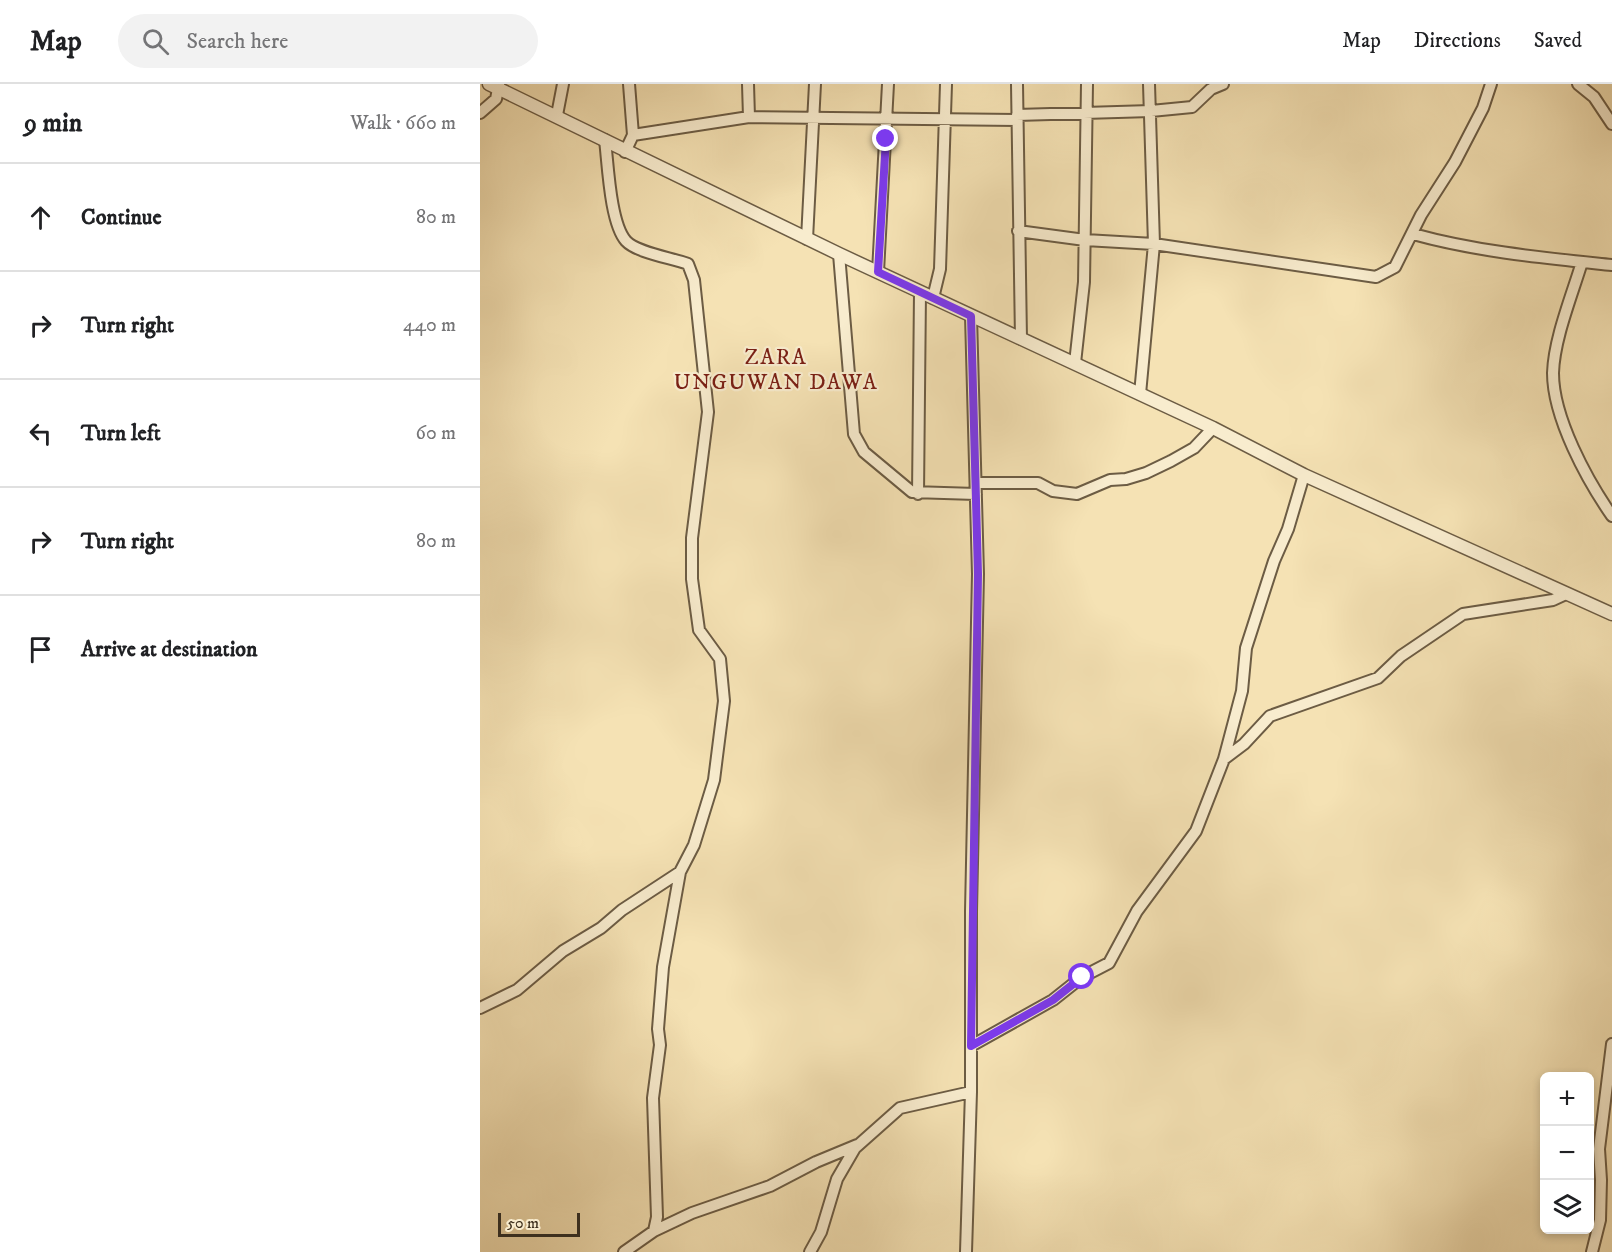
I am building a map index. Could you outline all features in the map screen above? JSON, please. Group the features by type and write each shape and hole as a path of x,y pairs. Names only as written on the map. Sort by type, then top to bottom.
{"street":[{"path":"557,115 563,84"},
{"path":"625,152 633,135 629,84"},
{"path":"748,84 749,117"},
{"path":"807,239 815,84"},
{"path":"878,272 888,84"},
{"path":"933,298 940,269 946,84"},
{"path":"1017,84 1021,339"},
{"path":"1075,363 1084,282 1087,84"},
{"path":"1140,394 1154,244 1149,84"},
{"path":"633,135 749,117 1017,117 1151,111 1192,106 1211,89 1223,84"},
{"path":"1018,231 1085,240 1154,244 1376,277 1395,267 1421,215 1455,162 1485,102 1491,84"},
{"path":"1578,84 1594,97 1612,124"},
{"path":"480,113 496,99 496,86 557,115 625,152 1214,428 1304,475 1612,614"},
{"path":"605,140 618,223 626,242 688,264 694,280 708,412 692,538 692,579 699,630 720,659 724,701 714,780 694,845 680,872 663,968 658,1029 660,1045 653,1098 657,1216 654,1231"},
{"path":"1413,234 1508,253 1612,265"},
{"path":"839,254 854,434 864,452 894,479 918,494 976,494"},
{"path":"1582,262 1561,335 1553,371 1554,382 1569,435 1592,485 1612,516"},
{"path":"918,494 920,292"},
{"path":"966,1252 971,1092 971,911 977,713 976,483 971,316"},
{"path":"976,483 1038,483 1053,490 1077,494 1110,480 1126,479 1146,473 1171,461 1194,448 1214,428"},
{"path":"971,1046 1053,1000 1082,977 1109,963 1137,911 1196,831 1224,759 1242,691 1246,648 1274,561 1288,529 1304,475"},
{"path":"1224,759 1244,744 1270,716 1378,678 1401,656 1463,614 1553,600 1566,594"},
{"path":"480,1008 517,990 563,951 601,928 622,910 680,872"},
{"path":"1592,1252 1600,1220 1599,1149 1612,1044"},
{"path":"810,1252 821,1232 837,1179 847,1159 860,1144 900,1108 908,1104 971,1092"},
{"path":"624,1252 654,1231 701,1209 770,1186 816,1162 860,1144"}],"district":[{"name":"ZARA UNGUWAN DAWA","path":"776,370"}],"route":[{"path":"886,139 878,272 971,316 978,574 977,713 971,911 971,1046 992,1036 1022,1015 1053,1000 1082,977"}]}
